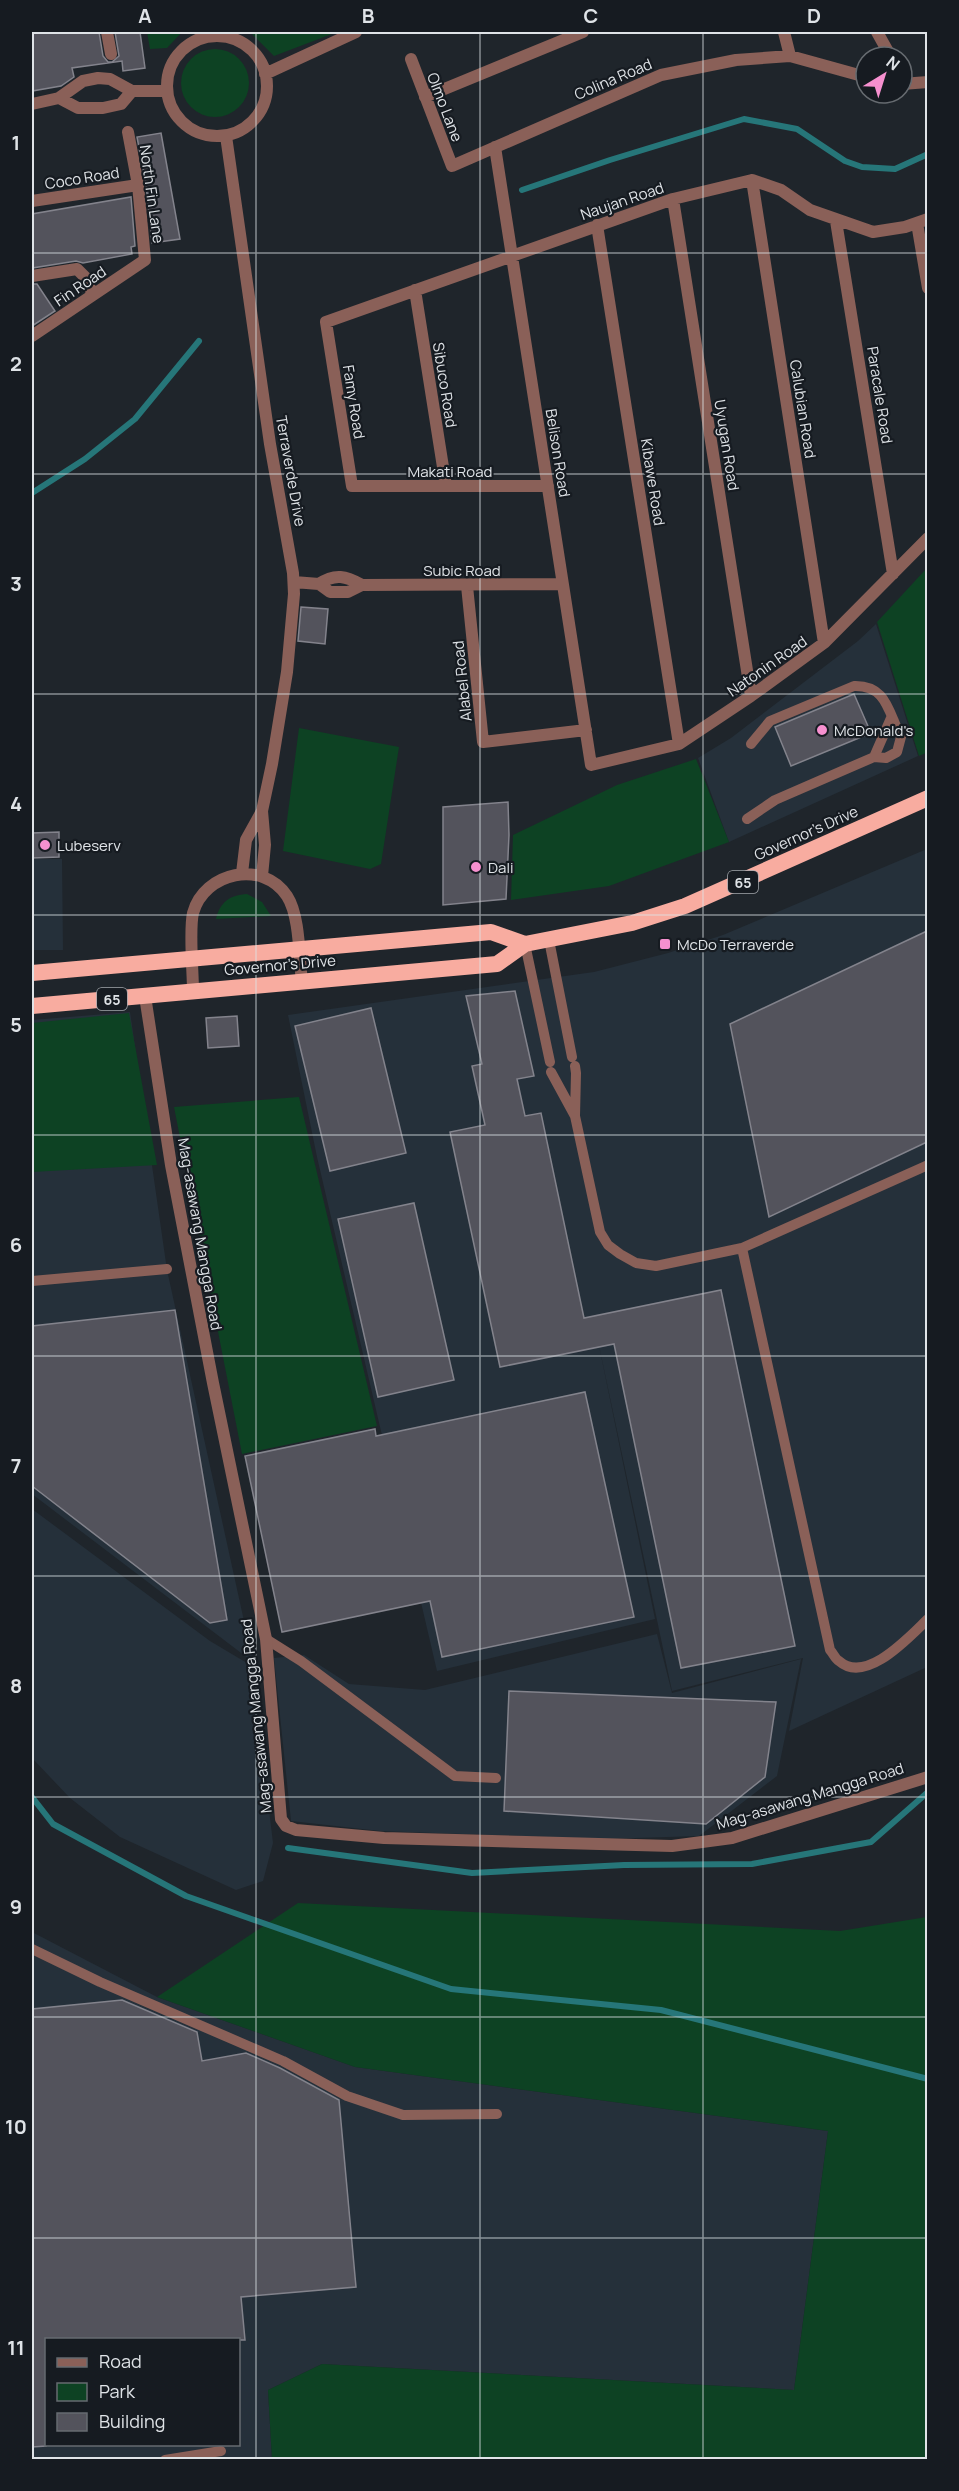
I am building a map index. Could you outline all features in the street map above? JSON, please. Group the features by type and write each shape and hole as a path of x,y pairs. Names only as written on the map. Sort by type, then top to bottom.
{"highway":[{"name":"Governor's Drive","path":"32,1006 497,964 525,944 632,923 685,906 927,798"},
{"name":"Governor's Drive","path":"32,973 492,932 525,944"}],"street":[{"path":"107,32 111,54"},
{"path":"265,74 356,32"},
{"path":"425,97 584,32"},
{"path":"784,32 790,56"},
{"path":"210,37 224,37 238,41 260,60 265,74 267,90 263,106 248,125 226,136 210,136 194,131 181,121 171,107 167,91 170,69 182,50 195,41 210,37"},
{"name":"Colina Road","path":"452,166 661,75 736,60 790,56 854,74"},
{"name":"Olmo Lane","path":"411,58 452,166"},
{"path":"32,104 59,98 83,81 98,78 110,79 132,92 167,91"},
{"path":"59,98 78,108 103,108 121,104 132,92"},
{"name":"North Fin Lane","path":"128,132 138,185 145,260"},
{"name":"Terraverde Drive","path":"226,136 268,433 294,582 292,625 284,693 262,811 265,844 262,876"},
{"name":"Belison Road","path":"495,147 591,765"},
{"path":"752,180 781,190 810,210 873,232 905,227 922,221 927,288"},
{"name":"Naujan Road","path":"326,322 673,199 752,180"},
{"name":"Calubian Road","path":"752,180 824,643"},
{"name":"Coco Road","path":"32,201 138,185"},
{"name":"Uyugan Road","path":"673,199 751,696"},
{"name":"Paracale Road","path":"836,220 893,574"},
{"name":"Kibawe Road","path":"597,225 679,744"},
{"name":"Fin Road","path":"32,336 145,260"},
{"path":"32,276 77,269 85,277 93,295"},
{"name":"Sibuco Road","path":"415,290 446,486"},
{"name":"Famy Road","path":"326,322 352,486"},
{"name":"Makati Road","path":"352,486 548,486"},
{"name":"Natonin Road","path":"591,765 679,744 751,696 824,643 927,538"},
{"name":"Subic Road","path":"294,582 319,584 331,576 348,577 362,585 563,584"},
{"name":"Alabel Road","path":"467,586 483,742 586,730"},
{"name":"Terraverde Drive","path":"242,873 246,840 262,811"},
{"path":"193,992 192,915 199,898 210,885 225,877 242,873 262,876 281,889 294,908 302,982"},
{"name":"Mag-asawang Mangga Road","path":"146,996 171,1165 266,1639 281,1819 286,1826 296,1830 384,1838 672,1846 732,1838 927,1777"}],"lane":[{"path":"747,819 775,800 874,757 886,758 897,752 901,737 883,696 874,688 854,686 770,721 752,744"},
{"path":"874,757 891,718"},
{"path":"549,940 573,1062 575,1116 600,1232 608,1245 636,1263 656,1266 742,1248 927,1166"},
{"path":"525,944 550,1067 575,1116"},
{"path":"742,1248 830,1650 839,1663 860,1669 874,1665 927,1619"},
{"path":"32,1281 167,1269"},
{"path":"266,1639 301,1661 455,1776 496,1778"},
{"path":"32,1949 283,2061 347,2096 403,2115 496,2114"},
{"path":"165,2460 221,2451"}],"shaded area":[{"path":"876,624 918,756 729,842 698,758 731,738 858,641"},
{"path":"927,849 927,1667 789,1731 803,1658 672,1691 597,1336 655,1619 437,1671 317,1157 288,1015 594,972 668,953 723,935"},
{"path":"32,859 62,859 63,950 32,950"},
{"path":"130,1012 167,1270 253,1662 32,1494 32,1020"},
{"path":"32,1509 210,1641 252,1666 273,1843 263,1881 236,1890 120,1837 70,1798 32,1758"},
{"path":"657,1634 672,1693 801,1659 777,1776 699,1836 604,1839 380,1831 291,1821 274,1658 304,1655 349,1684 425,1690"},
{"path":"32,1932 157,1997 355,2067 828,2131 794,2390 322,2364 268,2390 272,2459 32,2459"}],"green space":[{"path":"147,32 182,32 167,48 150,49"},
{"path":"250,32 337,32 274,56"},
{"path":"215,49 228,52 239,59 246,70 249,83 246,96 239,107 228,114 215,117 202,114 191,107 184,96 181,83 184,70 191,59 202,52"},
{"path":"927,568 928,752 919,756 877,622"},
{"path":"299,728 399,747 381,864 370,869 283,851"},
{"path":"696,759 729,842 609,886 511,900 513,835 617,785"},
{"path":"247,894 262,902 271,916 216,919 220,908 227,900"},
{"path":"129,1013 157,1165 32,1172 32,1023"},
{"path":"299,1097 377,1426 242,1454 174,1107"},
{"path":"298,1903 840,1931 927,1917 927,2459 272,2459 268,2390 322,2364 794,2390 828,2131 355,2067 157,1997"}],"building":[{"path":"32,32 99,32 103,56 108,62 112,62 119,56 115,32 140,32 145,68 123,71 122,61 72,68 74,77 61,86 32,91"},
{"path":"161,133 180,239 152,243 146,184 137,137"},
{"path":"131,197 135,246 131,247 132,254 83,263 76,261 32,268 32,214"},
{"path":"32,284 37,284 55,311 32,326"},
{"path":"301,607 328,609 325,644 298,641"},
{"name":"McDonald's","path":"854,694 871,733 791,766 775,727"},
{"name":"Dali","path":"508,802 506,899 443,905 443,807"},
{"name":"Lubeserv","path":"59,832 59,857 32,858 32,833"},
{"path":"927,931 927,1142 769,1217 730,1024"},
{"path":"515,991 534,1076 517,1079 525,1116 541,1113 584,1318 721,1290 795,1646 681,1668 614,1344 500,1367 450,1132 485,1125 472,1066 482,1064 466,996"},
{"path":"371,1008 406,1153 330,1171 295,1026"},
{"path":"237,1016 239,1046 208,1048 206,1018"},
{"path":"414,1203 454,1380 378,1397 338,1219"},
{"path":"175,1310 227,1620 210,1623 32,1486 32,1326"},
{"path":"585,1392 634,1617 442,1657 430,1601 282,1632 245,1456 375,1429 376,1436"},
{"path":"509,1691 776,1702 765,1777 706,1824 504,1811"},
{"path":"122,2000 197,2032 202,2061 246,2053 280,2068 339,2100 356,2287 241,2297 245,2340 240,2340 240,2338 45,2338 46,2446 32,2447 32,2009"}],"waterway":[{"path":"522,190 744,119 797,129 845,161 862,167 895,169 928,154"},
{"path":"32,493 85,459 135,419 199,341"},
{"path":"288,1848 472,1873 624,1865 752,1864 871,1842 928,1792"},
{"path":"32,1797 53,1824 186,1896 451,1989 661,2010 928,2079"}],"place":[{"name":"McDonald's","path":"822,730"},
{"name":"Lubeserv","path":"45,845"},
{"name":"Dali","path":"476,867"},
{"name":"McDo Terraverde","path":"665,944"}]}
